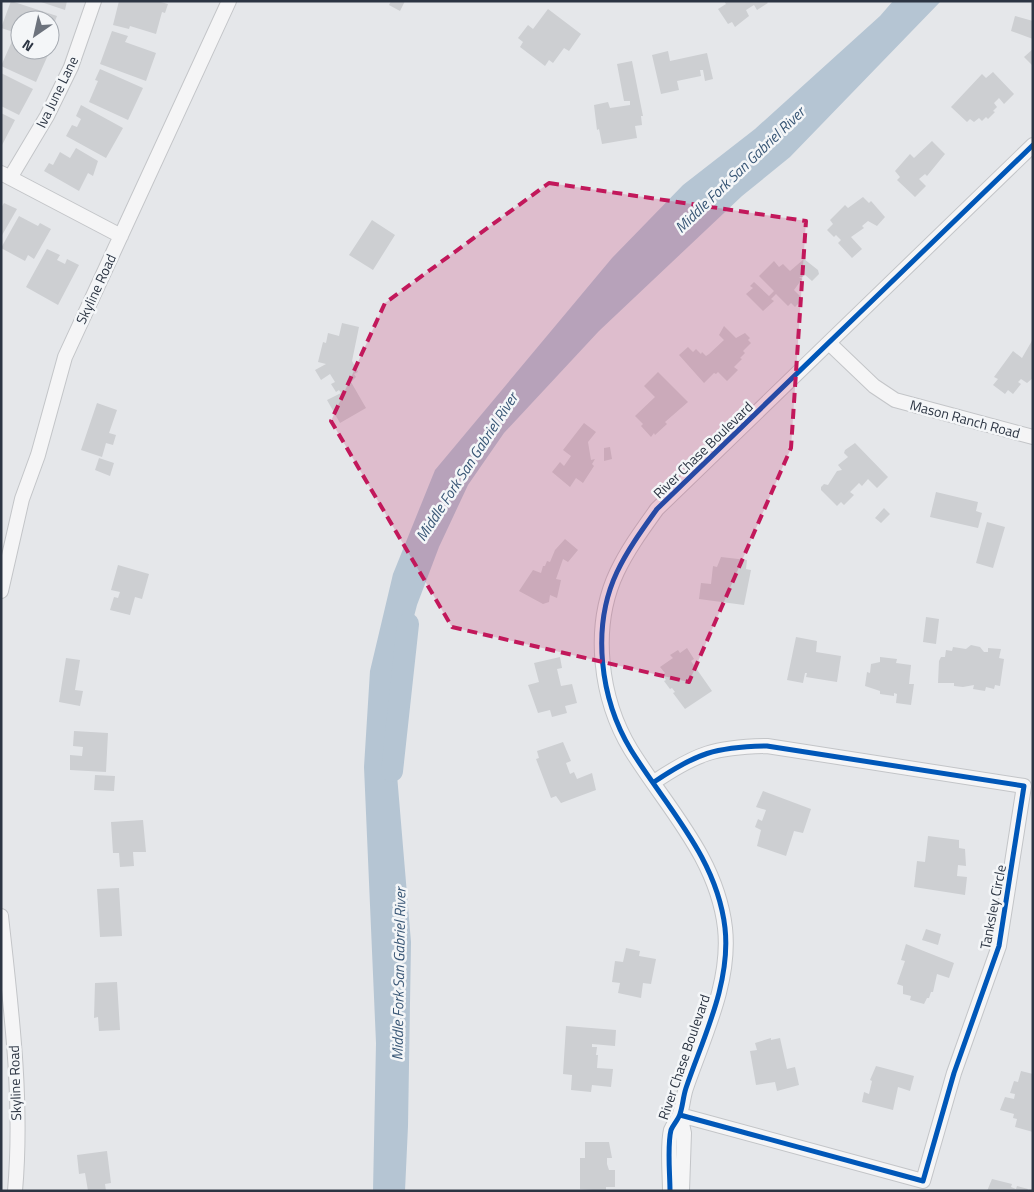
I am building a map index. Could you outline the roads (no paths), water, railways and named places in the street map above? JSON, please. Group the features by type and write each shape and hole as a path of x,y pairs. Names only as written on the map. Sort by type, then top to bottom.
{"street":[{"name":"Iva June Lane","path":"6,175 47,116 71,67 94,1"},
{"name":"Skyline Road","path":"1,591 22,499 38,455 65,357 229,1"},
{"name":"River Chase Boulevard","path":"670,1191 671,1130 680,1115 685,1090 713,1012 724,969 725,929 717,893 704,859 631,750 616,717 606,687 602,656 605,613 616,574 632,543 658,509 1033,146"},
{"path":"6,175 121,236"},
{"name":"Mason Ranch Road","path":"830,343 874,386 895,400 1033,437"},
{"name":"Tanksley Circle","path":"654,782 675,768 707,752 732,746 767,746 1024,786 999,946 954,1073 923,1181 680,1115"},
{"name":"Skyline Road","path":"1,916 5,989 14,1043 17,1116 15,1191"},
{"name":"River Chase Boulevard","path":"680,1115 684,1133 682,1191"}],"water":[{"path":"893,1 941,1 790,157 742,196 599,331 504,433 468,485 439,547 417,605 396,685 395,751 411,942 405,1191 373,1191 376,1043 364,767 370,671 393,574 435,470 612,258 683,185 755,129 880,16"}],"waterway":[{"name":"Middle Fork San Gabriel River","path":"392,771 408,624"}]}
